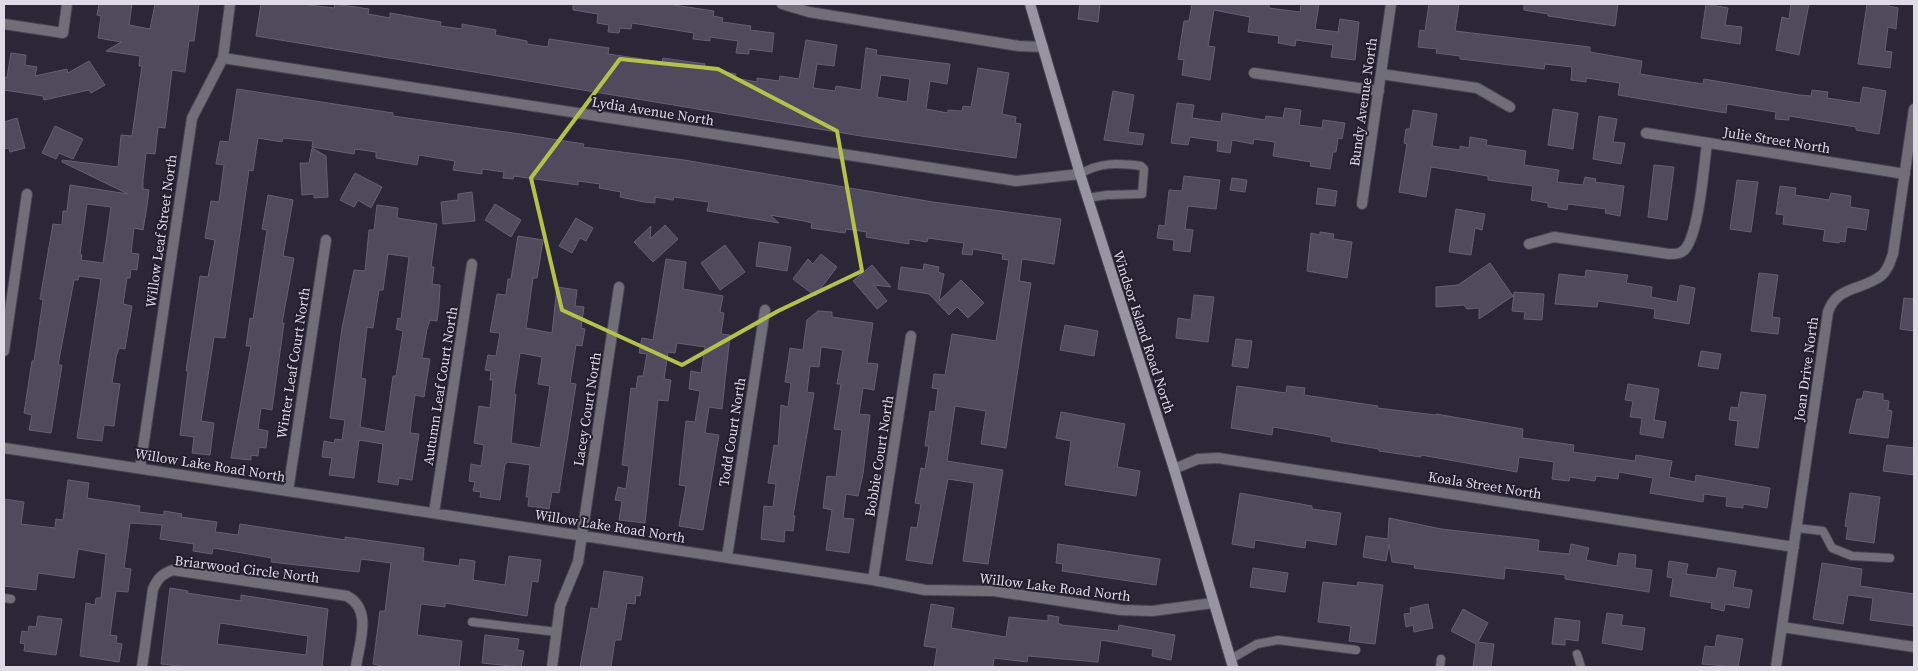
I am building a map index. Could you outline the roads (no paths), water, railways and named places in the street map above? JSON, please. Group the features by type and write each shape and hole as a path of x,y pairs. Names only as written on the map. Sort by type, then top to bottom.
{"street":[{"path":"4,24 63,33 67,4"},
{"name":"Willow Leaf Street North","path":"140,468 192,118 223,58 230,4"},
{"path":"782,4 808,12 1019,46 1043,47"},
{"name":"Windsor Island Road North","path":"1030,4 1087,198 1174,469 1232,663"},
{"name":"Bundy Avenue North","path":"1362,204 1391,4"},
{"name":"Lydia Avenue North","path":"223,58 1016,182 1080,174"},
{"path":"1254,73 1379,91"},
{"path":"1381,74 1477,88 1510,107"},
{"name":"Joan Drive North","path":"1776,667 1828,312 1836,297 1881,276 1889,266 1893,254 1914,108"},
{"name":"Julie Street North","path":"1646,133 1905,174"},
{"path":"1529,244 1554,237 1669,254 1682,253 1694,232 1707,143"},
{"path":"4,351 27,194"},
{"name":"Winter Leaf Court North","path":"288,491 326,240"},
{"name":"Autumn Leaf Court North","path":"434,513 472,264"},
{"name":"Lacey Court North","path":"552,667 560,606 578,562 619,287"},
{"name":"Todd Court North","path":"727,557 765,310"},
{"name":"Bobbie Court North","path":"873,580 911,336"},
{"name":"Willow Lake Road North","path":"4,448 727,557 925,590 994,591 1120,610 1152,611 1213,602"},
{"name":"Koala Street North","path":"1174,469 1198,459 1218,458 1794,547"},
{"name":"Briarwood Circle North","path":"142,667 153,589 157,579 164,573 173,570 347,596 360,606 363,615 356,667"},
{"path":"1782,627 1914,647"}],"lane":[{"path":"1080,174 1093,166 1108,163 1141,166 1144,169 1142,194 1107,195 1087,198"},
{"path":"1797,528 1823,531 1832,548 1852,556 1890,558"},
{"path":"472,622 557,632"},
{"path":"1232,663 1257,644 1278,640 1356,650"},
{"path":"1578,654 1581,667"}]}
